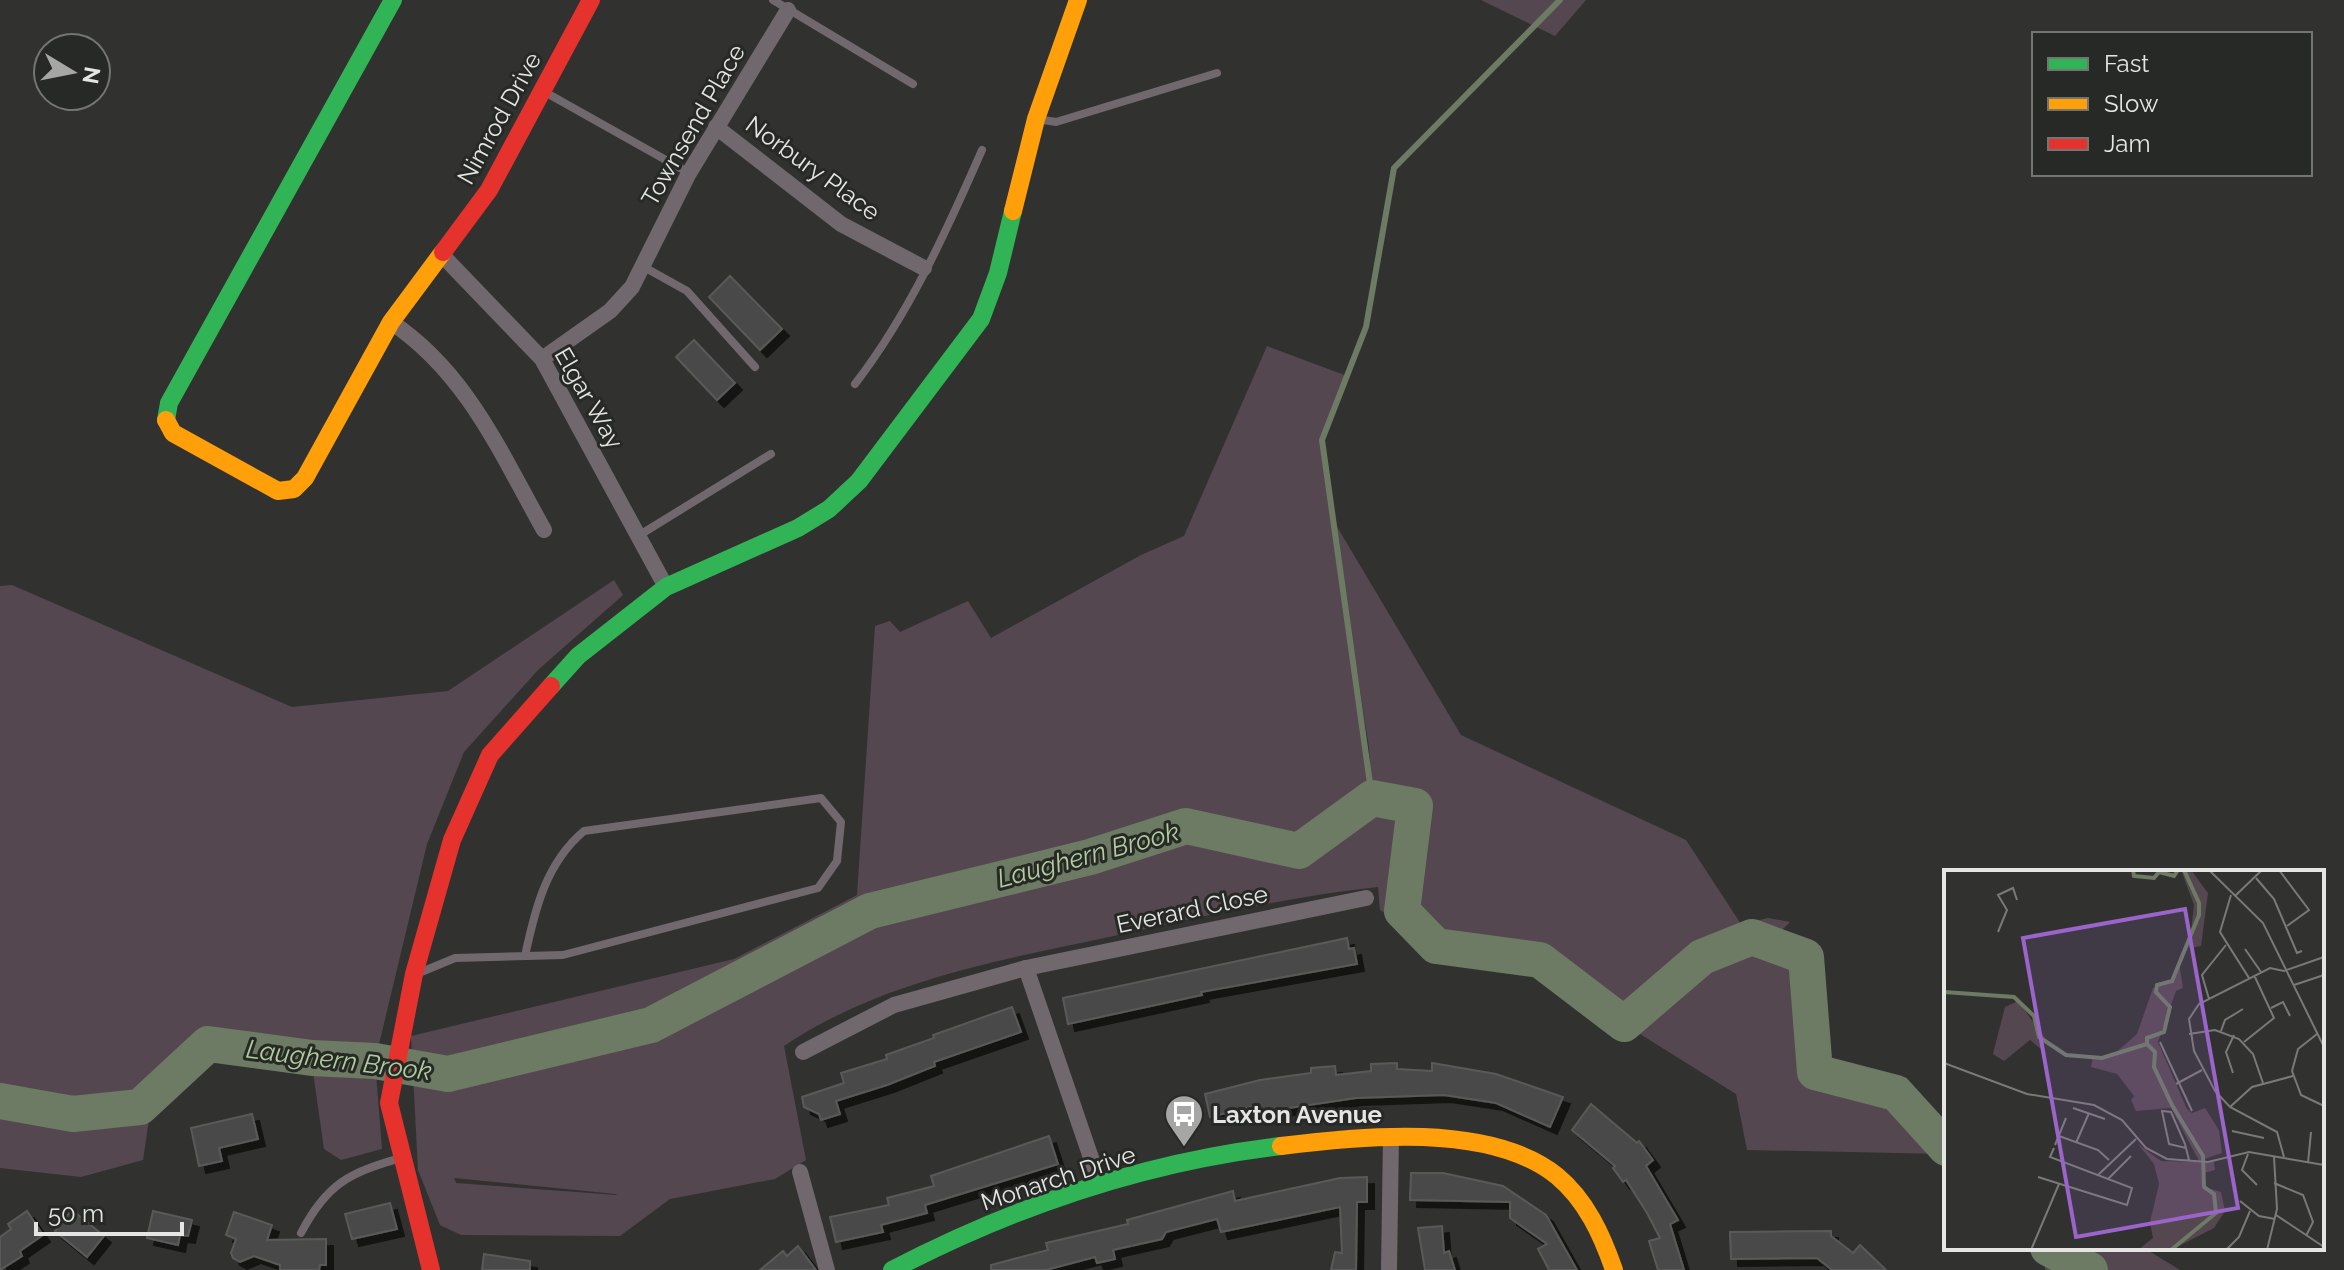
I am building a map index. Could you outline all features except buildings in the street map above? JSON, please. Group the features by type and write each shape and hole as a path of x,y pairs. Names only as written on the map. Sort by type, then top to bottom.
{"street":[{"name":"Nimrod Drive","path":"393,0 169,403 166,419 173,433 278,491 294,489 305,478 391,322 489,190 591,0"},
{"path":"431,1270 389,1103 414,974 452,840 490,755 578,656 666,587 819,516 859,481 878,457 981,319 998,273 1036,119 1078,0"},
{"name":"Townsend Place","path":"542,359 610,311 644,267 689,173 788,10"},
{"name":"Norbury Place","path":"716,127 841,224 924,268"},
{"name":"Elgar Way","path":"441,254 542,359 666,587"},
{"path":"391,322 421,342 459,383 544,530"},
{"name":"Everard Close","path":"803,1052 894,1005 1026,968 1366,898"},
{"path":"1026,968 1100,1184"},
{"path":"1389,1270 1391,1136"},
{"name":"Monarch Drive","path":"892,1270 976,1230 1100,1184 1251,1151 1391,1136 1467,1139 1508,1150 1545,1167 1578,1198 1607,1248 1614,1270"},
{"path":"800,1172 827,1270"}],"lane":[{"path":"773,0 913,84"},
{"path":"1036,119 1056,122 1217,73"},
{"path":"543,91 689,173"},
{"path":"855,384 882,349 954,214 982,150"},
{"path":"644,267 687,291 755,367"},
{"path":"638,536 771,454"},
{"path":"414,974 455,958 563,955 818,888 837,861 841,822 821,798 584,831 567,845 540,894 525,956"},
{"path":"301,1233 314,1208 343,1179 403,1158"}],"shaded area":[{"path":"1481,0 1586,0 1555,36"},
{"path":"1267,346 1347,376 1322,440 1336,525 1461,735 1686,840 1741,924 1768,918 1790,922 1778,934 1806,957 1815,1072 1896,1093 1944,1146 1944,1154 1747,1150 1736,1094 1624,1024 1540,960 1436,946 1380,910 1378,887 1243,908 1024,955 940,976 860,1005 784,1046 806,1160 775,1179 670,1199 620,1236 461,1235 440,1225 418,1170 411,1036 734,959 857,895 875,626 890,621 900,632 968,601 991,638 1141,555 1184,536","holes":["1346,599 1369,748 1371,782","454,1178 616,1194 456,1183"]},
{"path":"614,580 623,595 538,670 464,752 427,844 375,1061 382,1149 341,1160 324,1149 311,1058 208,1044 153,1092 143,1160 81,1177 0,1168 0,586 12,585 292,707 448,691"},
{"path":"2046,1250 2147,1250 2180,1270 2045,1270"}],"waterway":[{"path":"1372,798 1322,440 1366,327 1394,168 1560,0"},
{"name":"Laughern Brook","path":"0,1101 73,1114 140,1107 208,1044 312,1058 375,1061 448,1074 651,1025 870,911 1090,857 1186,826 1299,851 1372,798 1415,806 1402,911 1436,946 1540,960 1624,1024 1702,957 1752,937 1806,957 1815,1072 1896,1093 1944,1146"},
{"name":"Laughern Brook","path":"2052,1250 2090,1270"}],"traffic: fast":[{"path":"166,420 169,403 393,0"},
{"path":"551,686 578,656 666,587 798,528 829,509 859,481 981,319 998,273 1013,211"},
{"path":"892,1270 985,1226 1080,1190 1179,1163 1281,1146"}],"traffic: slow":[{"path":"1013,211 1036,119 1078,0"},
{"path":"166,420 173,433 278,491 294,489 305,478 391,322 443,252"},
{"path":"1281,1146 1348,1139 1424,1137 1497,1147 1529,1159 1567,1185 1585,1207 1614,1270"}],"traffic: jam":[{"path":"443,252 489,190 591,0"},
{"path":"431,1270 389,1103 414,974 452,840 490,755 551,686"}],"place":[{"name":"Laxton Avenue","path":"1184,1148"}]}
